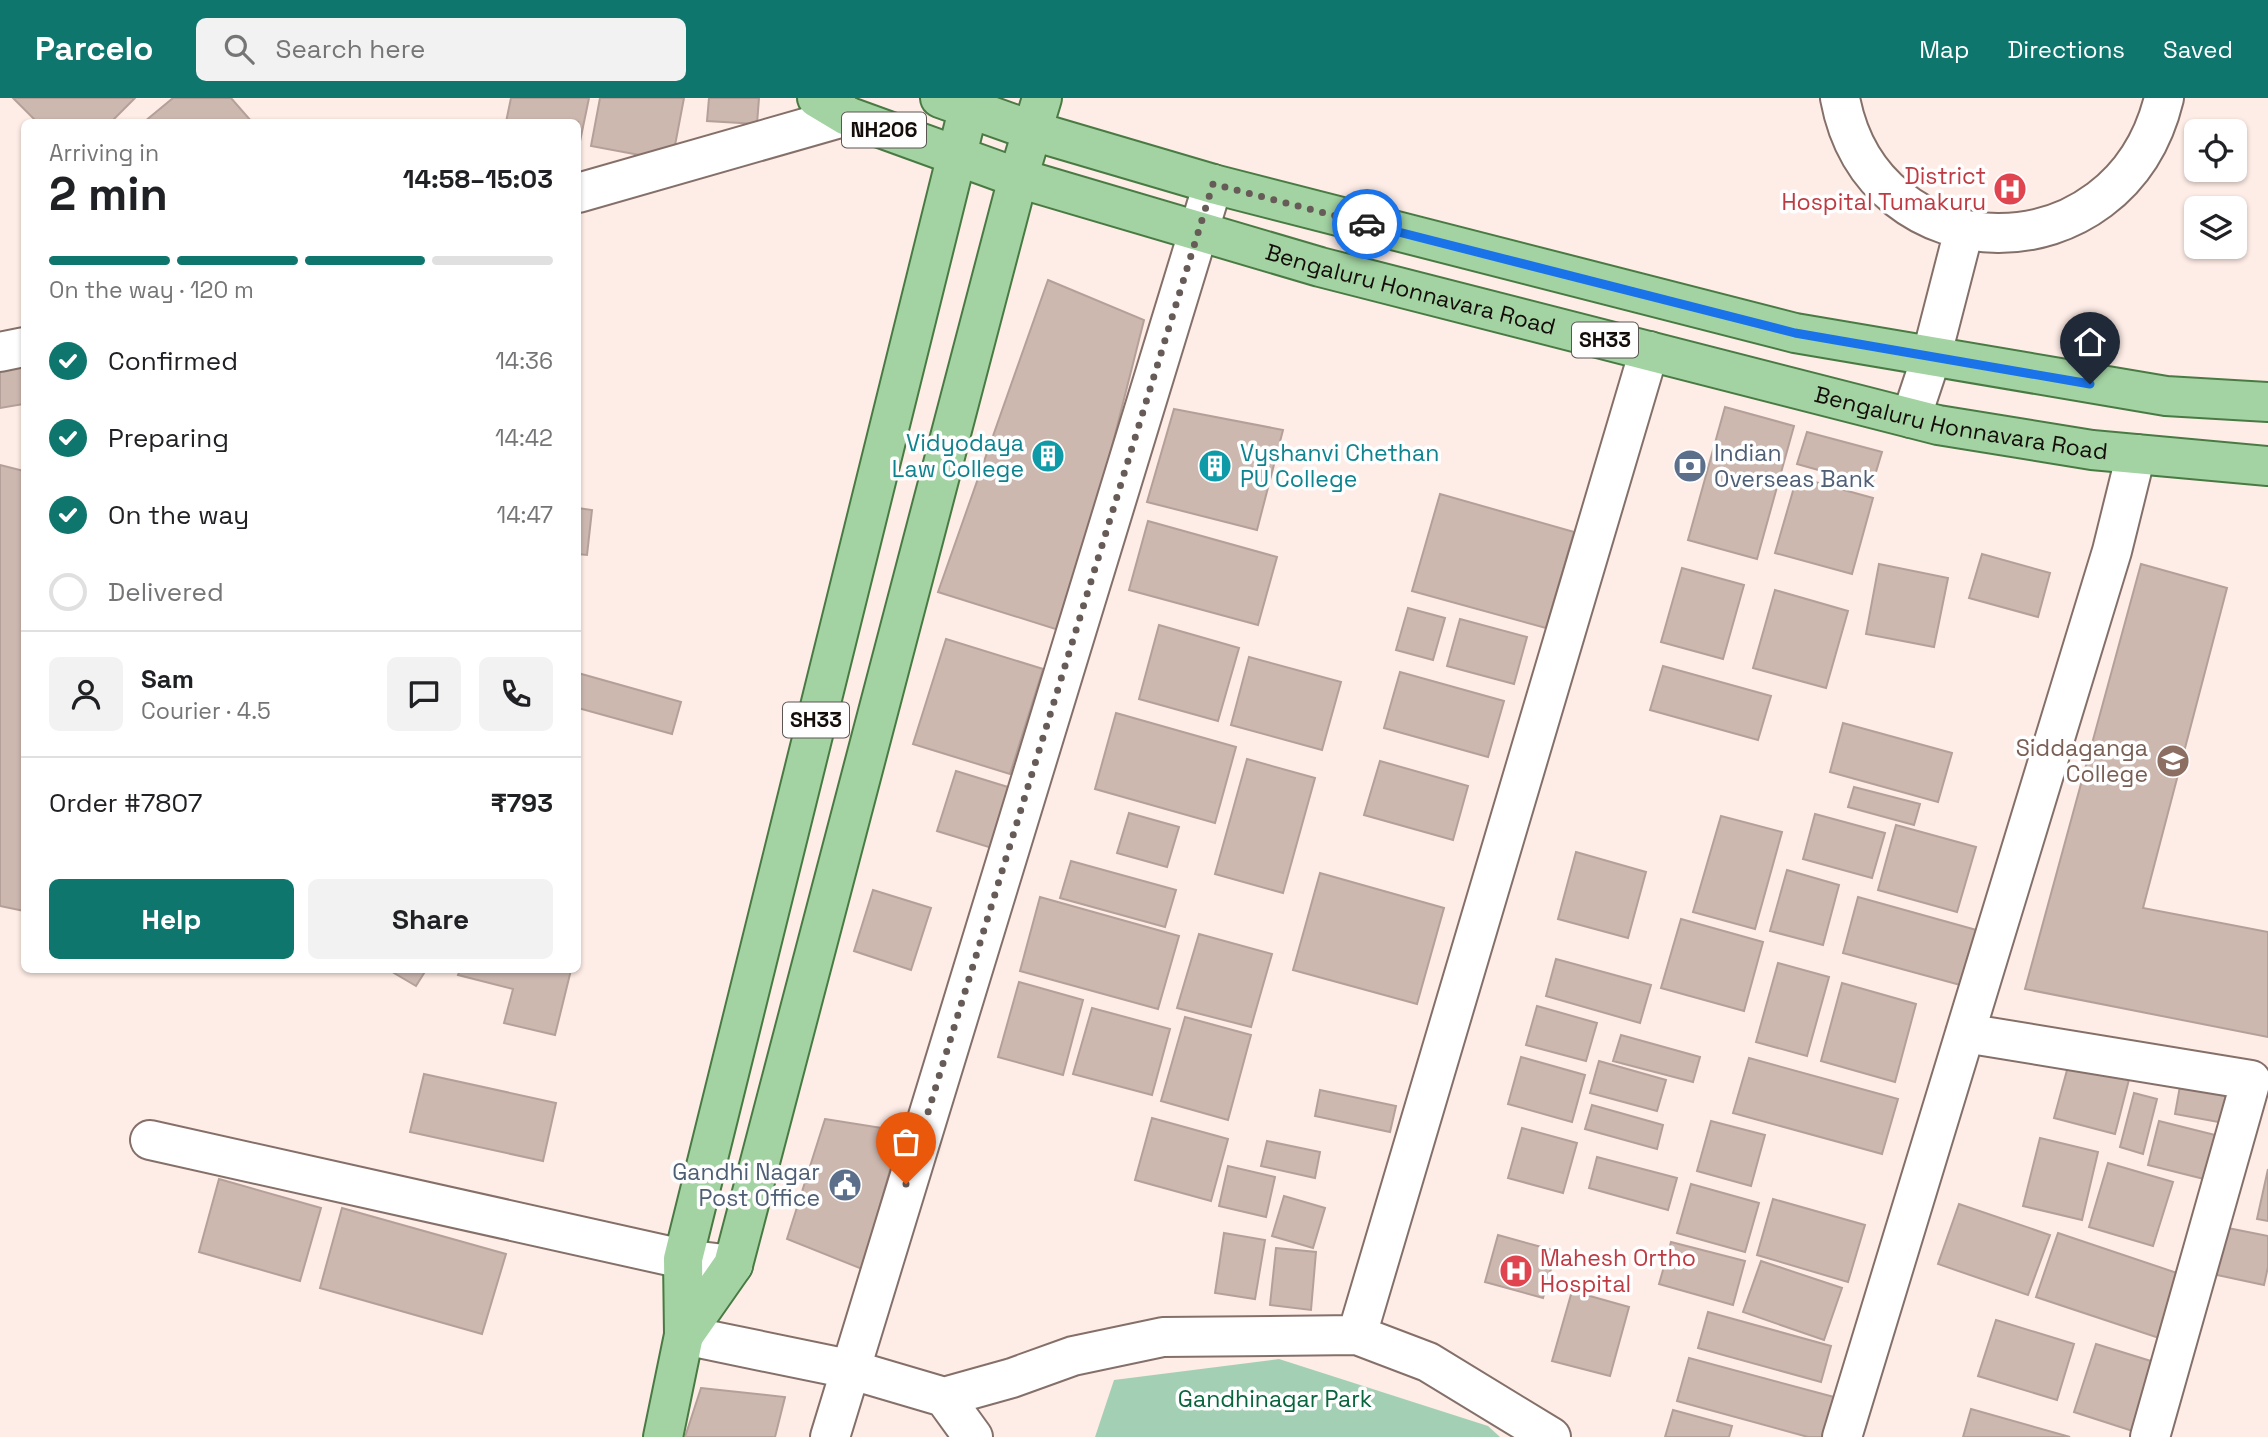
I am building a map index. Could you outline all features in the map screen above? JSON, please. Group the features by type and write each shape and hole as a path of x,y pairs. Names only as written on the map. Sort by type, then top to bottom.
{"main road":[{"name":"SH33","path":"663,1437 684,1335 683,1259 955,156 960,101 1037,115 1213,184 1795,333 2166,396 2268,402"},
{"name":"Bengaluru Honnavara Road","path":"832,107 1018,178 1320,267 1911,418 2092,450 2268,466"},
{"name":"SH33","path":"684,1335 733,1265 1018,178 1037,115"}],"street":[{"path":"1840,98 1844,117 1857,149 1877,177 1902,201 1931,218 1964,230 1998,234 2032,231 2066,222 2095,205 2122,183 2143,156 2157,124 2164,98"},
{"path":"581,192 832,107"},
{"path":"830,1437 1213,184"},
{"path":"1911,418 1931,358 1964,230"},
{"path":"0,352 21,348"},
{"path":"1357,1335 1649,351"},
{"path":"1842,1437 2112,551 2136,454"},
{"path":"1965,1033 2260,1081 2150,1437"},
{"path":"150,1140 683,1259 733,1265"},
{"path":"684,1335 849,1369 944,1396 1012,1378 1073,1356 1163,1337 1357,1335 1428,1362 1551,1437"},
{"path":"944,1396 973,1437"}],"green space":[{"name":"Gandhinagar Park","path":"1279,1359 1488,1426 1500,1437 1095,1437 1114,1380"}],"building":[{"path":"13,98 135,98 114,119 34,119"},
{"path":"173,98 231,98 249,119 148,119"},
{"path":"511,98 589,98 581,137 581,119 507,119"},
{"path":"600,98 684,98 672,161 591,146"},
{"path":"709,98 759,98 757,124 707,121"},
{"name":"Vidyodaya Law College","path":"1048,280 1144,320 1065,632 938,592"},
{"path":"21,358 21,404 0,408 0,362"},
{"path":"1725,407 1794,426 1757,559 1688,540"},
{"name":"Vyshanvi Chethan PU College","path":"1174,409 1283,430 1257,530 1147,502"},
{"path":"1807,432 1882,452 1872,485 1797,464"},
{"path":"0,465 21,470 21,910 0,906"},
{"path":"1797,477 1873,498 1852,574 1775,553"},
{"path":"1440,494 1574,532 1546,628 1412,591"},
{"path":"581,508 592,510 587,555 581,554"},
{"path":"1148,521 1277,557 1258,625 1129,590"},
{"path":"1982,554 2050,573 2038,617 1969,598"},
{"path":"1879,564 1948,578 1934,647 1866,634"},
{"path":"2141,564 2227,588 2143,908 2268,932 2268,1037 2025,989"},
{"path":"1682,568 1744,585 1723,659 1661,642"},
{"path":"1775,590 1848,611 1826,688 1753,668"},
{"path":"1408,608 1445,618 1433,660 1396,650"},
{"path":"1460,619 1527,637 1514,684 1447,666"},
{"path":"1159,625 1239,648 1218,721 1139,699"},
{"path":"946,639 1043,669 1010,774 913,744"},
{"path":"1249,657 1341,682 1322,750 1231,725"},
{"path":"1663,666 1771,696 1758,740 1650,710"},
{"path":"1400,672 1504,701 1488,757 1384,728"},
{"path":"581,674 681,702 672,734 581,709"},
{"path":"1116,713 1236,747 1215,823 1095,789"},
{"path":"1843,723 1952,753 1938,802 1830,772"},
{"path":"1247,759 1315,778 1283,893 1215,874"},
{"path":"1380,761 1468,786 1453,840 1364,815"},
{"path":"956,771 1024,792 1005,852 937,831"},
{"path":"1854,787 1920,804 1914,825 1848,807"},
{"path":"1129,813 1179,827 1167,867 1117,853"},
{"path":"1815,814 1885,833 1872,878 1803,859"},
{"path":"1721,816 1782,832 1755,929 1693,912"},
{"path":"1896,825 1976,847 1957,912 1878,890"},
{"path":"1576,852 1646,872 1628,938 1558,919"},
{"path":"1071,861 1176,890 1165,927 1060,898"},
{"path":"1787,870 1839,885 1823,945 1770,931"},
{"path":"1320,873 1444,908 1417,1004 1293,970"},
{"path":"873,890 931,908 911,970 854,951"},
{"path":"1040,897 1179,936 1158,1009 1020,971"},
{"path":"1858,897 1980,931 1964,986 1843,953"},
{"path":"1681,919 1763,942 1744,1011 1661,988"},
{"path":"1199,934 1272,954 1251,1027 1177,1008"},
{"path":"1556,959 1651,985 1640,1023 1546,996"},
{"path":"1778,963 1829,977 1807,1056 1756,1042"},
{"path":"394,973 424,973 416,986"},
{"path":"570,973 555,1035 504,1023 513,989 458,975"},
{"path":"1019,982 1083,1000 1063,1075 998,1057"},
{"path":"1842,983 1916,1004 1895,1082 1821,1061"},
{"path":"1537,1006 1597,1023 1586,1061 1526,1045"},
{"path":"1092,1008 1170,1029 1152,1095 1073,1074"},
{"path":"1185,1017 1251,1035 1228,1120 1161,1101"},
{"path":"1621,1035 1700,1057 1693,1082 1613,1061"},
{"path":"2073,1048 2133,1064 2115,1134 2054,1118"},
{"path":"1521,1057 1585,1075 1572,1122 1508,1104"},
{"path":"1749,1058 1898,1099 1882,1154 1733,1113"},
{"path":"1599,1061 1666,1080 1657,1111 1590,1093"},
{"path":"2184,1064 2244,1075 2235,1125 2175,1114"},
{"path":"424,1074 556,1103 543,1161 410,1132"},
{"path":"1320,1090 1396,1106 1390,1132 1315,1116"},
{"path":"2134,1093 2157,1099 2143,1154 2120,1147"},
{"path":"1592,1105 1663,1125 1657,1149 1585,1129"},
{"path":"1152,1118 1228,1139 1211,1201 1135,1180"},
{"name":"Gandhi Nagar Post Office","path":"825,1119 901,1131 862,1269 787,1239"},
{"path":"1711,1121 1765,1135 1751,1186 1697,1171"},
{"path":"2159,1121 2219,1136 2208,1180 2148,1165"},
{"path":"1522,1128 1577,1143 1563,1193 1508,1178"},
{"path":"2040,1138 2098,1152 2082,1220 2023,1206"},
{"path":"1267,1141 1320,1152 1315,1178 1261,1166"},
{"path":"1597,1157 1677,1178 1668,1210 1589,1188"},
{"path":"2108,1163 2173,1182 2153,1246 2089,1227"},
{"path":"1228,1166 1275,1177 1266,1217 1219,1206"},
{"path":"2268,1169 2268,1221 2257,1219"},
{"path":"219,1179 321,1208 300,1281 199,1252"},
{"path":"1691,1184 1759,1203 1745,1252 1677,1233"},
{"path":"1284,1196 1325,1208 1313,1248 1272,1236"},
{"path":"1773,1199 1865,1225 1848,1282 1757,1255"},
{"path":"1959,1204 2050,1235 2028,1295 1938,1264"},
{"path":"342,1208 506,1254 482,1334 320,1288"},
{"path":"2213,1225 2268,1236 2268,1267 2264,1285 2203,1272"},
{"path":"1224,1233 1265,1240 1255,1299 1215,1293"},
{"path":"2058,1233 2180,1274 2159,1338 2036,1297"},
{"path":"1498,1235 1556,1251 1543,1298 1485,1282"},
{"path":"1671,1242 1745,1261 1733,1305 1659,1284"},
{"path":"1276,1248 1316,1252 1311,1310 1270,1305"},
{"path":"1761,1261 1842,1288 1824,1340 1743,1312"},
{"path":"1572,1291 1629,1307 1610,1376 1552,1361"},
{"path":"1708,1312 1831,1346 1821,1382 1698,1348"},
{"path":"1996,1320 2074,1344 2057,1400 1978,1376"},
{"path":"2096,1344 2167,1366 2145,1435 2074,1412"},
{"path":"1689,1358 1834,1397 1823,1437 1808,1437 1677,1401"},
{"path":"701,1388 785,1397 775,1437 685,1437"},
{"path":"1971,1409 2070,1437 1963,1437"},
{"path":"1673,1410 1732,1426 1729,1437 1665,1437"}],"way so far":[{"path":"906,1184 1213,184 1367,224"}],"place":[{"name":"District Hospital Tumakuru","path":"2010,189"},
{"name":"Vidyodaya Law College","path":"1048,456"},
{"name":"Vyshanvi Chethan PU College","path":"1215,466"},
{"name":"Indian Overseas Bank","path":"1690,466"},
{"name":"Siddaganga College","path":"2173,761"},
{"name":"Gandhi Nagar Post Office","path":"845,1185"},
{"name":"Mahesh Ortho Hospital","path":"1516,1271"}],"route":[{"path":"1367,224 1795,333 2090,384"}]}
